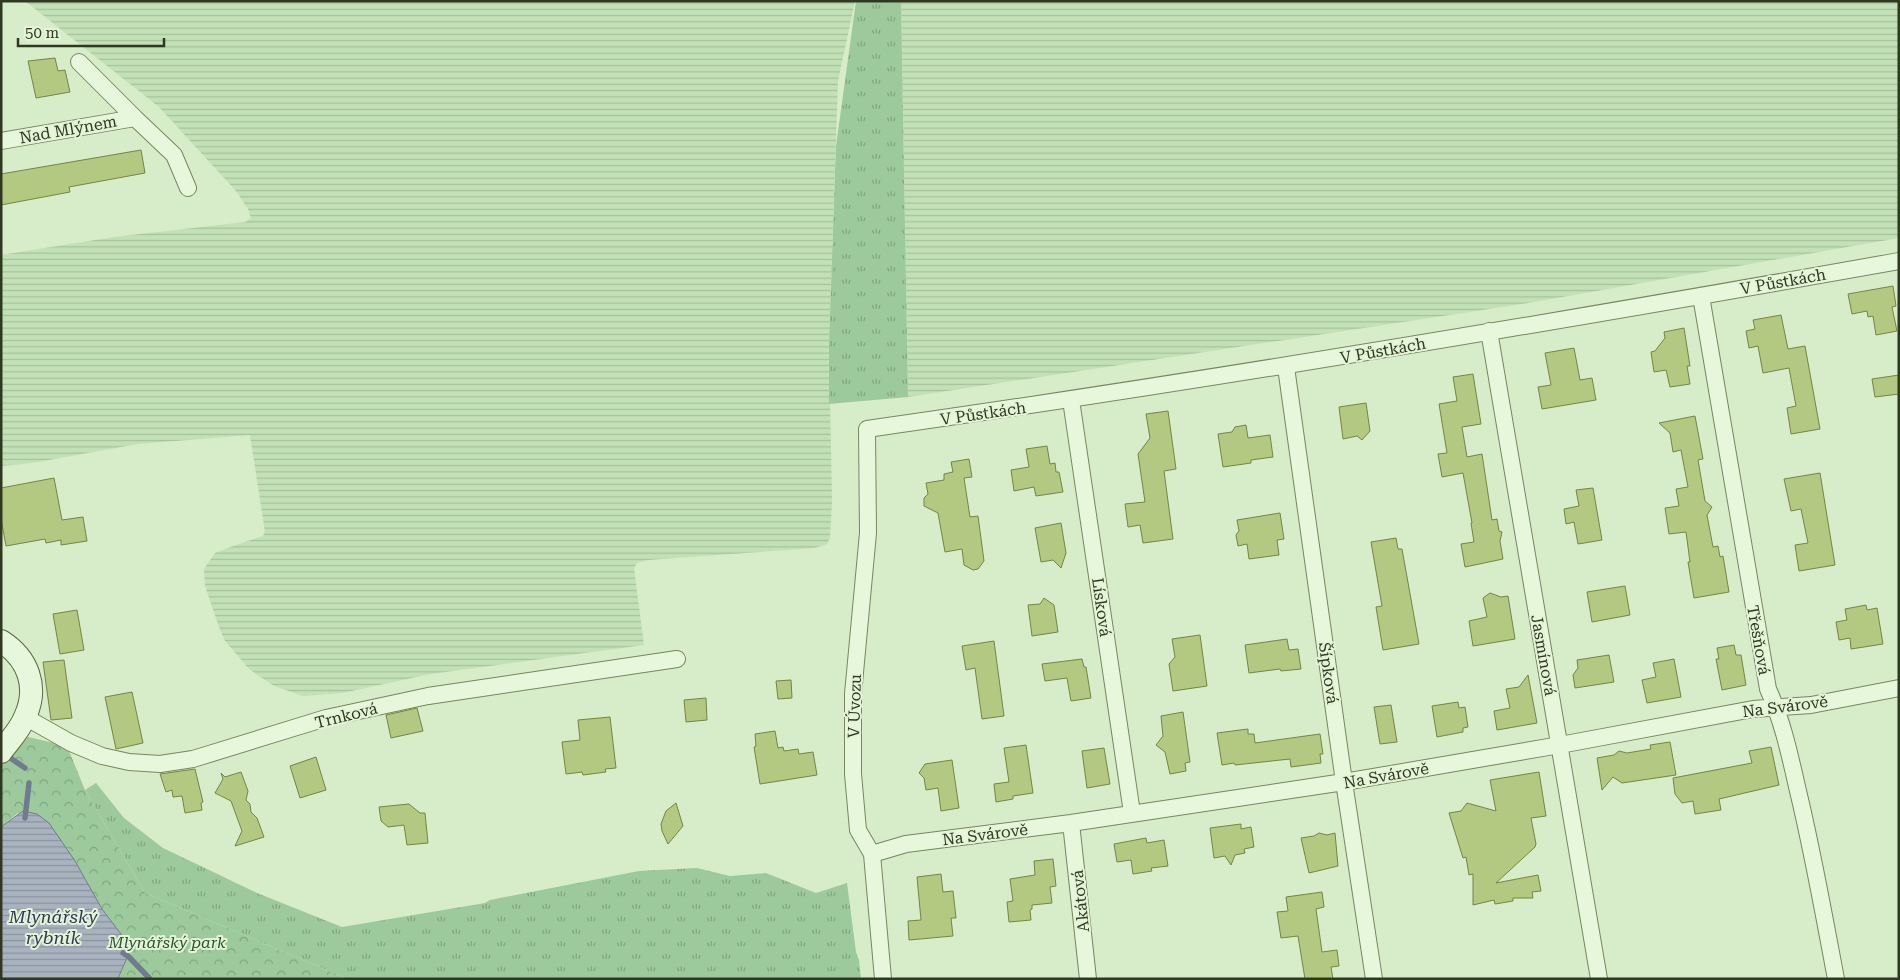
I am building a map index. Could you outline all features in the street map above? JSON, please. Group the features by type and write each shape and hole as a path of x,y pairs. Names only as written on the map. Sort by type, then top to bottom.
{"street":[{"name":"Nad Mlýnem","path":"79,62 174,155 188,188"},
{"name":"Nad Mlýnem","path":"1,141 135,118"},
{"name":"V Půstkách","path":"867,429 1071,400 1286,366 1899,261"},
{"name":"Třešňová","path":"1701,296 1768,689 1784,734 1814,855 1836,979"},
{"name":"Jasmínová","path":"1489,331 1599,979"},
{"name":"Šípková","path":"1286,366 1344,782 1374,979"},
{"name":"Lísková","path":"1071,400 1132,813"},
{"name":"V Úvozu","path":"867,429 868,533 853,694 853,774 858,830 872,854 883,979"},
{"path":"1,640 21,658 28,668 31,680 32,692 14,735"},
{"name":"Trnková","path":"14,735 71,743 102,756 129,762 160,764 193,759 326,718 428,696 678,659"},
{"name":"Na Svárově","path":"872,854 906,844 1072,823 1344,782 1560,745 1753,709 1811,705 1899,688"},
{"name":"Akátová","path":"1072,823 1088,979"}],"green space":[{"path":"25,1 855,1 838,81 829,342 832,501 830,538 827,544 815,548 648,560 637,563 634,568 644,645 431,674 342,693 303,696 274,686 249,669 225,641 205,586 204,569 215,553 263,536 265,532 250,435 138,444 32,463 1,466 1,255 114,237 245,222 251,218 248,209 236,191 159,107"},
{"path":"856,1 901,1 908,397 829,404 829,342 836,146"},
{"path":"901,1 1899,1 1899,238 1522,304 908,397"},
{"name":"Mlynářský park","path":"24,736 67,746 85,790 145,893 348,979 118,979 130,946 102,909 75,861 18,813 1,827 1,763"},
{"path":"96,783 124,818 163,848 257,893 342,927 485,903 490,900 639,871 697,868 730,876 766,873 816,893 847,883 861,979 348,979 145,893 85,790"}],"water":[{"name":"Mlynářský rybník","path":"23,811 37,814 49,823 75,861 102,909 130,946 118,979 1,979 1,827"}],"building":[{"path":"55,58 58,71 65,70 70,92 36,98 28,61"},
{"path":"141,150 145,173 69,187 70,192 1,205 1,174"},
{"path":"1893,286 1896,306 1892,307 1897,331 1876,335 1873,316 1868,317 1867,311 1852,314 1848,294"},
{"path":"1781,315 1788,349 1805,346 1820,429 1791,434 1787,408 1796,406 1789,368 1763,373 1758,346 1749,348 1746,331 1755,329 1753,320"},
{"path":"1684,328 1690,366 1687,366 1690,384 1670,387 1666,370 1654,372 1651,352 1655,351 1665,338 1664,332"},
{"path":"1574,348 1580,380 1592,378 1596,400 1542,409 1538,387 1551,385 1545,353"},
{"path":"1473,374 1481,424 1462,427 1467,457 1482,454 1492,520 1497,519 1499,531 1502,532 1500,541 1503,559 1465,567 1461,544 1474,542 1472,523 1463,473 1442,477 1438,454 1447,453 1439,404 1457,401 1453,377"},
{"path":"1899,375 1899,394 1875,397 1872,379"},
{"path":"1366,403 1370,431 1362,440 1357,436 1343,439 1339,407"},
{"path":"1168,411 1176,469 1164,471 1173,539 1143,543 1140,525 1128,527 1125,504 1145,502 1138,454 1150,438 1146,414"},
{"path":"1695,416 1703,459 1698,460 1705,501 1712,507 1707,515 1713,547 1718,546 1720,557 1723,556 1729,592 1694,598 1688,562 1690,562 1686,532 1669,534 1665,508 1679,506 1676,489 1688,487 1681,450 1673,452 1670,433 1659,423"},
{"path":"1246,425 1248,438 1270,435 1273,457 1251,460 1251,463 1223,467 1218,434 1232,432 1235,427"},
{"path":"1047,446 1050,464 1055,463 1063,492 1036,496 1034,487 1014,491 1011,470 1029,467 1026,449"},
{"path":"969,459 972,477 964,478 970,517 978,516 984,561 978,569 973,570 964,565 962,549 945,552 938,513 924,506 924,498 928,494 926,483 944,480 944,474 953,472 951,462"},
{"path":"1820,473 1835,565 1799,571 1795,545 1808,543 1801,509 1791,511 1784,479"},
{"path":"54,478 62,520 83,517 87,541 61,545 61,540 46,543 45,539 6,546 1,519 1,488"},
{"path":"1593,488 1602,540 1578,544 1574,522 1566,524 1564,509 1579,506 1576,490"},
{"path":"1280,513 1284,539 1277,540 1279,555 1249,559 1247,544 1238,546 1236,535 1239,531 1237,520"},
{"path":"1061,523 1066,553 1061,568 1053,560 1041,562 1035,528"},
{"path":"1396,538 1398,549 1402,549 1419,644 1383,650 1376,607 1382,606 1371,542"},
{"path":"1625,586 1630,615 1592,622 1587,592"},
{"path":"1490,593 1501,597 1508,596 1515,639 1473,646 1469,621 1487,617 1483,598"},
{"path":"1044,598 1054,605 1058,632 1032,636 1028,605 1040,604"},
{"path":"1866,605 1867,610 1877,608 1883,644 1851,649 1850,638 1839,640 1836,622 1847,620 1845,609"},
{"path":"77,610 84,650 60,654 53,614"},
{"path":"1200,635 1207,686 1173,691 1169,664 1175,657 1172,639"},
{"path":"1287,639 1289,650 1298,649 1301,669 1281,671 1280,669 1249,673 1245,645"},
{"path":"994,641 1004,716 982,719 975,668 966,670 962,646"},
{"path":"1734,645 1736,655 1741,655 1746,685 1722,690 1716,659 1719,659 1717,648"},
{"path":"1609,655 1614,682 1575,688 1573,675 1578,668 1577,660"},
{"path":"1082,659 1084,667 1086,667 1091,698 1071,701 1067,678 1045,681 1042,664"},
{"path":"1674,659 1681,697 1647,703 1642,680 1656,677 1653,663"},
{"path":"64,660 72,718 51,720 43,662"},
{"path":"1528,675 1537,723 1497,730 1494,711 1510,708 1506,689 1519,687"},
{"path":"791,680 792,698 778,699 776,681"},
{"path":"132,692 143,743 116,749 105,697"},
{"path":"706,698 707,720 686,722 684,700"},
{"path":"1458,702 1459,708 1465,707 1468,727 1463,728 1463,732 1437,737 1432,706"},
{"path":"1391,705 1397,742 1380,744 1374,707"},
{"path":"417,708 423,731 391,738 386,715"},
{"path":"1183,712 1190,762 1185,763 1186,771 1170,774 1165,752 1156,745 1163,736 1161,716"},
{"path":"610,717 616,768 605,769 606,772 583,775 582,772 566,774 562,742 580,740 578,720"},
{"path":"1248,729 1248,734 1254,734 1255,743 1320,734 1323,754 1320,754 1321,763 1291,767 1290,759 1222,765 1217,733"},
{"path":"775,731 778,748 783,747 784,751 798,749 799,754 813,752 817,775 760,784 754,747 756,746 755,734"},
{"path":"1670,742 1676,775 1622,783 1613,777 1602,790 1597,758 1614,755 1619,751 1627,753 1651,749 1650,745"},
{"path":"1026,745 1033,793 1013,796 1013,799 996,802 994,784 1009,782 1004,748"},
{"path":"1771,747 1779,785 1719,799 1721,810 1695,814 1693,801 1682,803 1675,794 1673,778 1752,763 1749,751"},
{"path":"1104,748 1110,784 1087,788 1082,751"},
{"path":"316,757 326,790 300,798 290,766"},
{"path":"952,760 959,808 941,811 938,788 926,790 924,778 919,773 925,764"},
{"path":"195,769 203,802 201,803 202,810 185,813 182,796 173,797 172,790 166,792 160,774"},
{"path":"241,772 248,791 246,800 250,804 251,812 257,818 264,837 235,846 242,831 231,801 215,793 223,779 221,773 225,777"},
{"path":"1539,772 1546,816 1531,818 1535,847 1496,883 1538,875 1541,891 1532,892 1533,898 1513,898 1513,901 1495,904 1494,900 1473,905 1473,874 1469,875 1466,857 1463,858 1449,813 1461,811 1467,803 1496,811 1490,780"},
{"path":"676,803 683,826 668,844 661,824 666,811"},
{"path":"409,804 420,813 425,813 428,843 407,845 404,825 388,827 381,821 379,807"},
{"path":"1241,824 1241,829 1251,827 1254,847 1244,849 1245,853 1235,855 1231,865 1225,856 1214,858 1210,828"},
{"path":"1319,833 1327,835 1335,833 1338,866 1309,873 1301,838 1314,836"},
{"path":"1146,838 1147,843 1164,840 1168,866 1151,868 1152,871 1133,874 1131,860 1117,862 1114,844"},
{"path":"1053,859 1056,886 1050,887 1052,903 1032,905 1030,910 1031,920 1009,922 1007,902 1013,901 1010,879 1035,875 1034,861"},
{"path":"941,874 943,892 953,891 956,918 951,918 953,936 909,940 908,921 921,920 917,877"},
{"path":"1322,892 1324,907 1316,909 1322,952 1337,950 1339,966 1331,967 1333,979 1305,979 1298,936 1281,938 1277,912 1288,911 1286,897"}],"waterway":[{"path":"6,755 25,768"},
{"path":"25,818 29,783"},
{"path":"123,953 150,979"}]}
